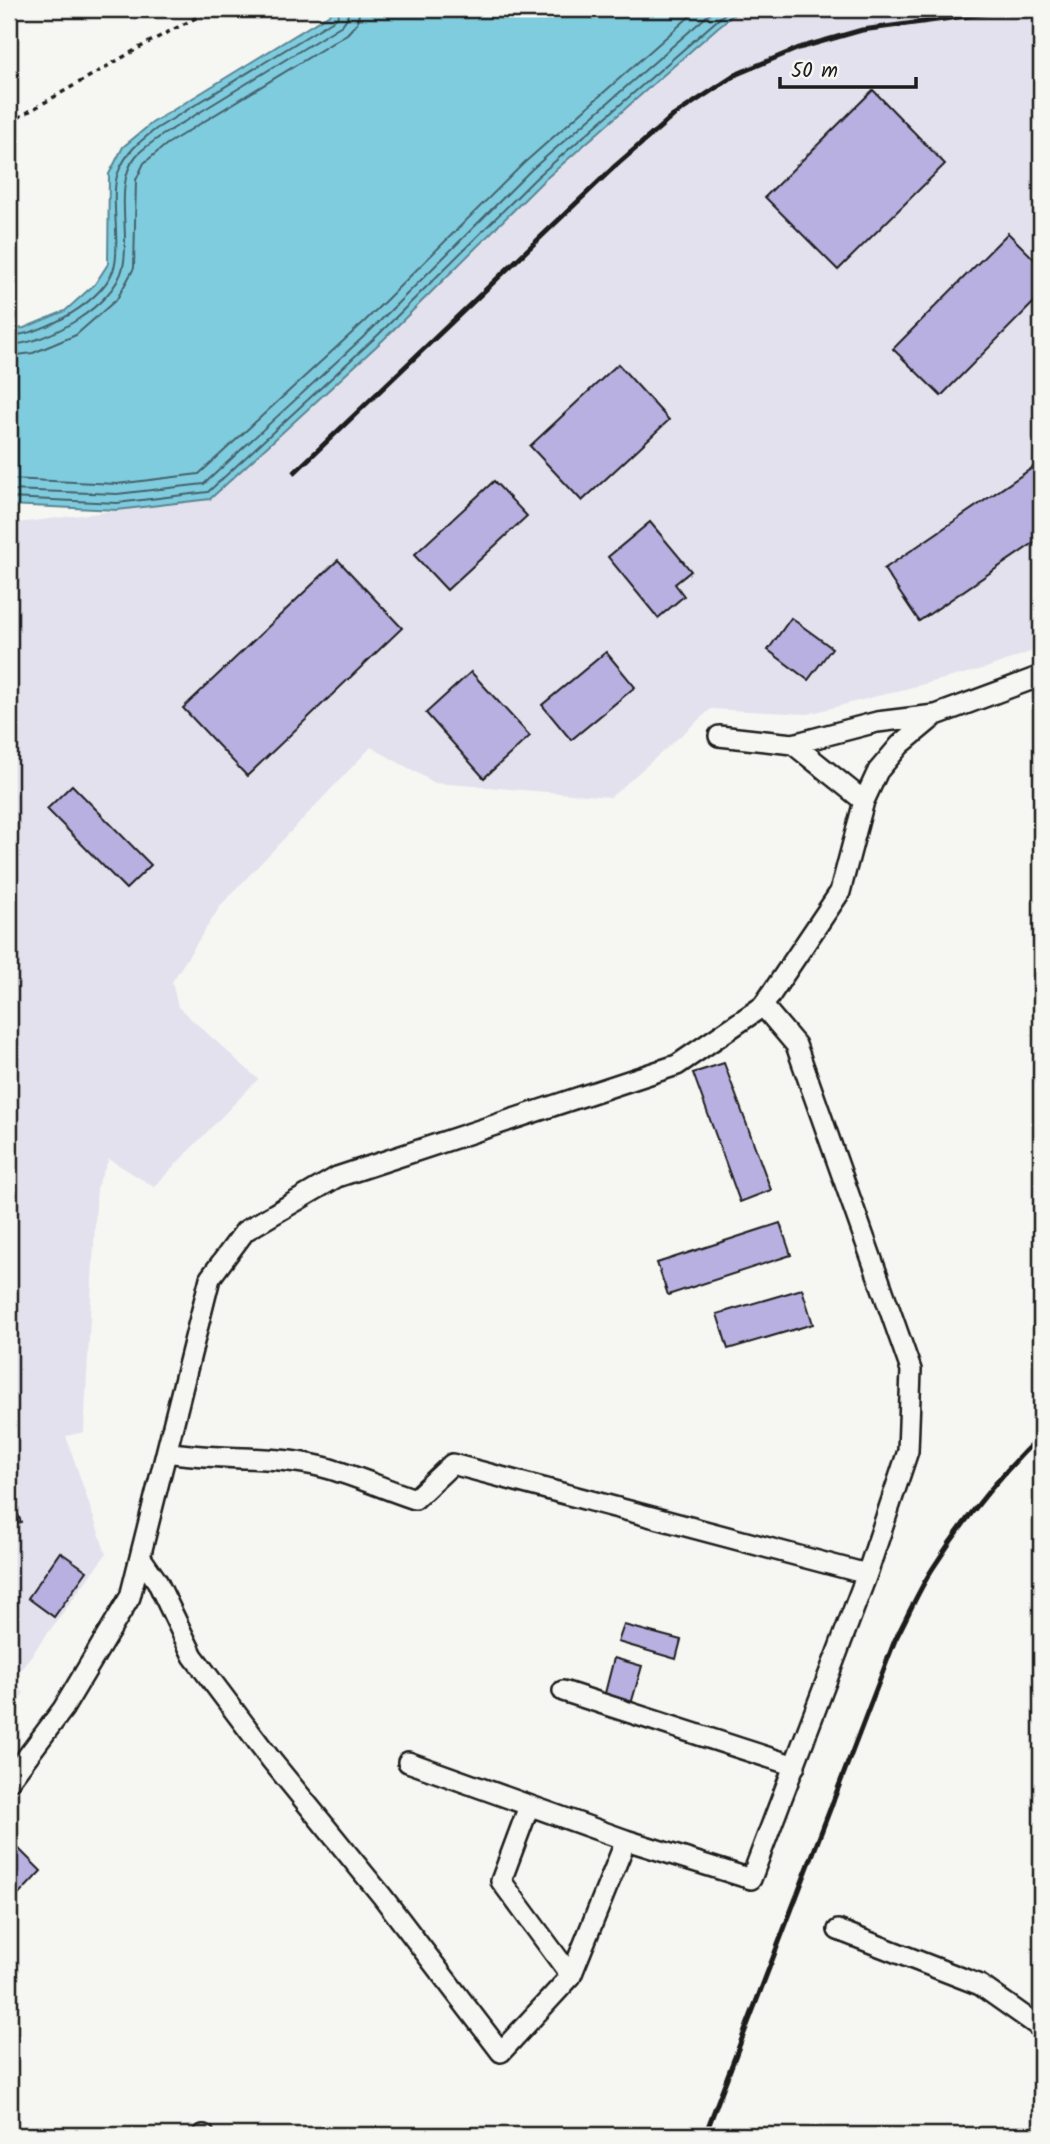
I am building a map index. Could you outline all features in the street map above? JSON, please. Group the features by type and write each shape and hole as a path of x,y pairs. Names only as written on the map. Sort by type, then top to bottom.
{"street":[{"path":"719,736 793,744 877,722 936,715 1041,676"},
{"path":"9,1781 62,1709 130,1597 210,1278 244,1231 337,1177 677,1065 763,1006 840,892 864,801 878,771 900,745 936,715"},
{"path":"793,744 864,801"},
{"path":"408,1762 625,1840 751,1879 867,1574 908,1451 911,1370 796,1045 763,1006"},
{"path":"167,1452 198,1457 250,1456 322,1467 415,1499 452,1464 867,1574"},
{"path":"141,1558 157,1581 193,1656 272,1762 382,1896 501,2052 571,1976 625,1840"},
{"path":"563,1690 795,1766"},
{"path":"529,1806 501,1881 571,1976"},
{"path":"838,1930 980,1985 1041,2028"}],"path":[{"path":"9,123 150,41 213,9"}],"shaded area":[{"path":"741,9 1041,9 1041,648 986,668 808,714 711,709 611,797 435,783 371,747 221,905 172,982 178,1007 258,1079 154,1187 109,1159 97,1186 84,1432 66,1436 106,1554 11,1683 24,1693 9,1713 9,524 210,499 383,340 542,182"}],"water":[{"path":"338,9 741,9 542,182 383,340 210,499 117,510 9,505 9,330 24,328 65,311 95,284 108,264 109,174 123,147 152,123"}],"building":[{"path":"873,90 945,164 838,270 765,197"},
{"path":"1008,233 1041,266 1041,295 941,396 893,349"},
{"path":"618,364 669,420 582,501 530,446"},
{"path":"1041,462 1041,538 919,621 884,569"},
{"path":"494,481 527,516 447,590 414,555"},
{"path":"650,522 691,571 675,584 684,596 658,618 608,557"},
{"path":"338,560 402,628 247,776 183,708"},
{"path":"791,618 832,648 808,680 768,650"},
{"path":"606,652 635,687 571,740 542,705"},
{"path":"471,672 530,736 484,778 426,713"},
{"path":"72,785 151,865 126,889 47,809"},
{"path":"724,1063 771,1190 740,1202 693,1073"},
{"path":"780,1223 791,1255 668,1295 657,1263"},
{"path":"802,1289 813,1324 728,1349 717,1314"},
{"path":"9,1493 21,1522 9,1527"},
{"path":"60,1552 87,1571 54,1617 28,1598"},
{"path":"624,1625 681,1640 676,1659 618,1642"},
{"path":"614,1658 642,1666 631,1704 604,1697"},
{"path":"17,1847 41,1871 9,1905 9,1856"}],"railway":[{"path":"295,472 613,168 673,116 737,74 799,48 862,30 997,12 1041,15"},
{"path":"705,2135 895,1640 928,1577 957,1532 997,1482 1041,1435"}]}
